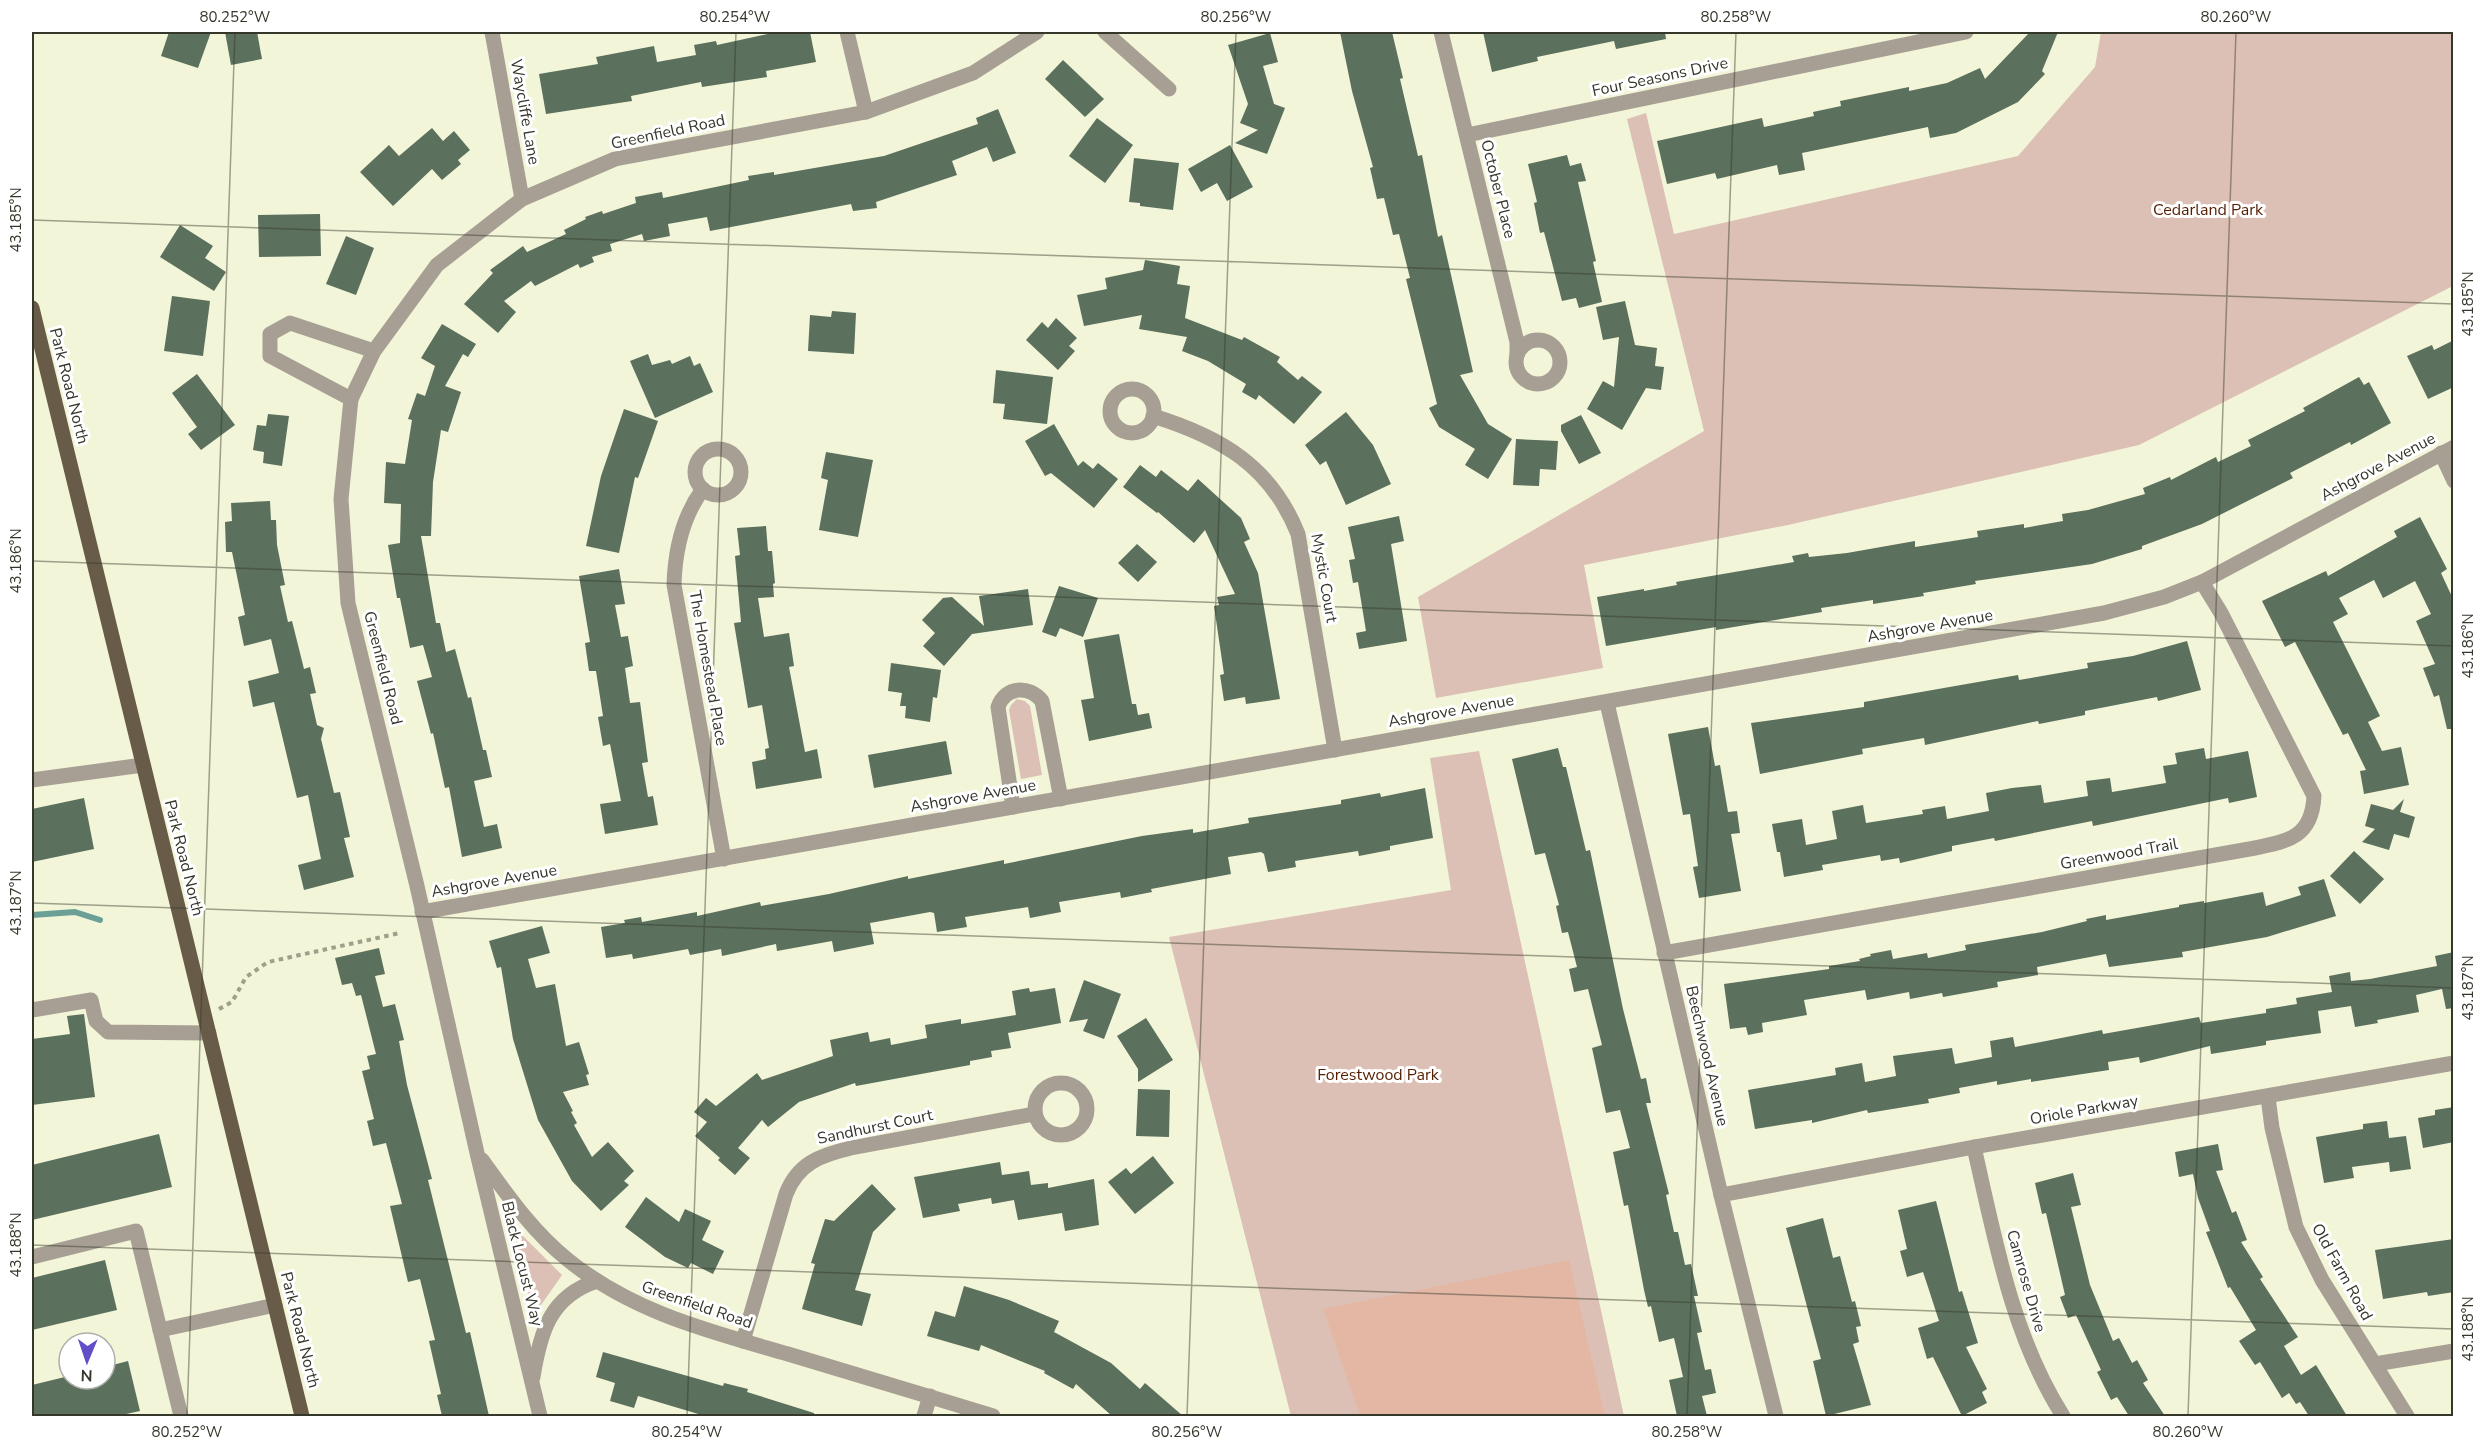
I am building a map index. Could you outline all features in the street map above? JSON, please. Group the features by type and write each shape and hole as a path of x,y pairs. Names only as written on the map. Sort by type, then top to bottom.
{"main road":[{"name":"Park Road North","path":"32,308 302,1416"}],"street":[{"name":"Waycliffe Lane","path":"492,32 522,199"},
{"path":"847,32 866,112"},
{"name":"Greenfield Road","path":"993,1416 654,1313 597,1281 540,1235 517,1209 477,1153 348,603 341,499 351,399 374,351 437,265 522,199 615,159 866,112 973,74 1037,32"},
{"path":"1104,32 1169,89"},
{"name":"October Place","path":"1441,32 1517,342 1517,355"},
{"name":"Four Seasons Drive","path":"1467,135 1966,32"},
{"path":"351,399 270,356 270,334 290,323 374,351"},
{"name":"Mystic Court","path":"1154,416 1218,441 1240,455 1260,472 1289,510 1298,534 1335,750"},
{"path":"2447,450 2454,481"},
{"name":"Ashgrove Avenue","path":"422,912 2104,613 2164,597 2202,582 2447,450"},
{"name":"The Homestead Place","path":"703,489 692,504 684,525 678,546 674,585 724,859"},
{"name":"Greenwood Trail","path":"1664,953 2255,848 2295,837 2306,827 2313,812 2314,796 2221,613 2202,582"},
{"path":"1013,807 998,706 1004,696 1017,689 1032,692 1042,701 1061,799"},
{"name":"Beechwood Avenue","path":"1607,703 1721,1195 1776,1416"},
{"path":"32,780 143,765"},
{"path":"32,1010 91,1000 96,1021 108,1032 209,1033"},
{"name":"Oriole Parkway","path":"1721,1195 1974,1147 2454,1063"},
{"name":"Old Farm Road","path":"2268,1097 2272,1128 2296,1227 2322,1280 2407,1416"},
{"name":"Sandhurst Court","path":"743,1341 786,1194 796,1175 805,1165 825,1154 844,1149 1034,1114"},
{"name":"Camrose Drive","path":"1974,1147 1993,1229 2026,1344 2041,1379 2063,1416"},
{"name":"Black Locust Way","path":"477,1153 540,1416"},
{"path":"32,1257 136,1231 181,1416"},
{"name":"Black Locust Way","path":"532,1383 540,1342 551,1316 568,1294 597,1281"},
{"path":"160,1330 275,1305"},
{"path":"2375,1364 2454,1350"},
{"path":"924,1416 930,1396"}],"path":[{"path":"216,1010 229,1005 246,977 268,962 400,933"}],"green space":[{"name":"Cedarland Park","path":"2101,32 2453,32 2453,286 2139,445 1788,525 1584,565 1603,668 1436,698 1418,597 1704,431 1627,119 1646,113 1674,234 2018,156 2095,67"},
{"path":"1017,699 1025,701 1030,706 1042,775 1021,779 1009,710"},
{"name":"Forestwood Park","path":"1479,751 1624,1416 1291,1416 1169,937 1451,890 1430,758"},
{"path":"513,1226 562,1275 534,1315 533,1314"}],"shaded area":[{"path":"1569,1260 1605,1416 1360,1416 1323,1309"}],"building":[{"path":"169,32 211,32 198,68 161,56"},
{"path":"225,32 257,32 262,59 231,65"},
{"path":"777,32 810,32 816,62 766,71 767,77 702,87 701,82 631,96 632,101 546,114 539,74 598,64 596,57 654,46 657,62 696,55 694,45 716,41 717,45"},
{"path":"1340,32 1392,32 1403,78 1400,79 1418,156 1422,155 1438,237 1442,235 1473,372 1460,375 1488,424 1512,439 1488,479 1465,465 1475,449 1439,427 1429,408 1437,404 1406,279 1410,278 1399,234 1393,235 1384,198 1377,199 1370,168 1373,167 1352,91"},
{"path":"1483,32 1665,32 1666,39 1616,49 1614,41 1537,57 1538,61 1492,72"},
{"path":"2030,32 2058,32 2042,71 2045,74 2018,102 1956,133 1930,138 1928,127 1802,153 1805,170 1779,175 1777,165 1717,179 1715,173 1667,184 1657,141 1762,118 1764,127 1814,116 1813,112 1841,106 1840,101 1909,87 1909,91 1947,83 1980,68 1985,79"},
{"path":"1270,33 1278,62 1263,66 1274,104 1285,108 1267,154 1235,143 1258,130 1240,123 1248,104 1228,45"},
{"path":"1063,60 1104,99 1085,117 1045,79"},
{"path":"998,109 1016,153 993,162 987,147 952,161 957,175 876,202 877,208 853,211 851,204 710,231 707,217 668,224 670,236 644,241 642,234 610,244 612,251 592,257 594,262 580,268 578,264 535,286 531,281 504,301 516,312 498,333 464,304 493,273 490,270 523,246 527,252 566,234 564,230 586,219 585,217 602,211 603,214 636,203 635,197 662,192 663,198 749,180 748,176 774,172 774,175 884,156 978,124 976,118"},
{"path":"1097,118 1133,145 1105,183 1069,156"},
{"path":"432,128 443,141 454,131 470,150 458,160 461,164 442,180 432,169 393,206 360,172 389,145 399,156"},
{"path":"1230,145 1253,187 1227,201 1217,183 1201,192 1188,169"},
{"path":"1567,155 1570,166 1581,163 1586,181 1578,182 1596,261 1593,262 1602,302 1579,308 1576,298 1562,301 1544,232 1540,233 1534,203 1537,202 1528,164"},
{"path":"1134,158 1179,163 1173,210 1140,206 1140,203 1129,202"},
{"path":"320,214 321,256 259,257 258,215"},
{"path":"180,225 213,246 205,258 226,272 214,291 160,257"},
{"path":"346,236 374,248 356,295 326,284"},
{"path":"1145,260 1180,266 1177,284 1190,286 1185,318 1242,340 1244,337 1280,357 1277,362 1298,380 1302,376 1322,392 1294,424 1259,395 1256,400 1242,392 1246,384 1208,361 1182,351 1187,337 1139,329 1142,315 1084,326 1077,295 1107,289 1105,278 1143,270"},
{"path":"172,296 210,301 203,356 164,351"},
{"path":"1625,301 1635,345 1657,348 1655,366 1664,367 1661,390 1646,388 1622,430 1587,409 1603,381 1614,387 1619,337 1603,340 1596,307"},
{"path":"832,311 856,313 854,354 808,351 810,315 831,317"},
{"path":"1056,318 1077,338 1069,346 1075,351 1058,370 1026,340 1042,322 1048,328"},
{"path":"442,324 476,344 468,357 463,354 445,386 461,392 448,432 441,430 433,482 431,536 421,536 436,623 440,623 446,652 455,649 468,698 471,697 483,750 486,750 492,777 474,781 484,827 497,824 502,848 462,857 449,787 445,788 433,733 431,734 417,681 432,677 423,645 410,648 400,598 397,598 388,545 400,543 401,504 384,503 386,462 405,464 412,420 408,419 417,393 425,396 435,366 421,358"},
{"path":"2454,340 2454,387 2428,399 2407,356 2432,345 2434,350"},
{"path":"648,354 652,365 670,360 672,364 690,356 694,366 700,363 713,392 655,418 630,361"},
{"path":"996,370 1053,377 1047,424 1003,419 1005,404 993,403"},
{"path":"197,374 235,425 201,450 188,434 197,427 172,393"},
{"path":"2359,377 2364,385 2369,382 2391,423 2351,445 2350,442 2290,473 2293,478 2202,524 2142,546 2142,549 2092,564 1975,581 1976,584 1923,593 1924,596 1873,604 1873,600 1821,608 1822,612 1606,646 1597,597 1644,589 1644,591 1677,585 1676,582 1794,562 1792,556 1808,553 1809,557 1847,553 1915,541 1915,547 1978,537 1977,531 2024,524 2024,528 2063,521 2062,514 2088,510 2145,494 2143,488 2170,477 2171,480 2216,457 2218,462 2251,446 2248,440 2305,411 2303,408"},
{"path":"624,409 658,421 638,478 635,477 619,553 586,546 601,476"},
{"path":"1346,412 1373,445 1391,484 1346,505 1326,461 1320,465 1305,445"},
{"path":"268,414 289,416 282,466 263,463 264,452 253,450 257,425 266,426"},
{"path":"1581,415 1601,453 1579,464 1561,431 1561,425"},
{"path":"1054,424 1078,466 1083,461 1093,469 1098,463 1118,479 1094,508 1051,473 1045,476 1025,441"},
{"path":"1516,439 1558,441 1556,470 1540,469 1539,486 1513,485"},
{"path":"826,452 873,460 858,537 819,530 828,480 821,478"},
{"path":"1140,465 1156,477 1161,470 1188,491 1198,479 1241,518 1250,539 1244,542 1258,573 1280,699 1246,704 1245,697 1224,701 1220,675 1224,674 1214,606 1219,605 1217,597 1235,594 1205,530 1194,543 1158,512 1123,487"},
{"path":"270,501 271,520 276,520 277,545 285,585 280,586 288,622 292,621 304,669 310,667 316,693 310,694 317,725 324,728 321,739 334,793 340,792 350,837 344,838 354,877 304,890 298,865 321,859 308,795 297,798 274,702 253,707 248,681 279,673 271,639 244,646 238,617 245,615 232,552 226,552 225,522 232,521 231,503"},
{"path":"1399,516 1404,541 1391,544 1407,641 1359,649 1356,633 1366,631 1358,582 1353,583 1349,560 1355,559 1348,527"},
{"path":"2420,517 2447,569 2441,573 2454,601 2454,729 2447,729 2439,695 2434,697 2423,668 2435,664 2416,621 2431,614 2415,581 2383,598 2374,580 2339,598 2348,614 2333,622 2380,716 2368,722 2382,751 2401,747 2409,785 2364,794 2360,771 2366,770 2348,733 2343,735 2295,642 2285,647 2262,601 2326,571 2328,576 2397,537 2394,531"},
{"path":"766,526 768,551 772,551 775,583 773,584 774,597 758,598 764,637 789,633 794,666 789,667 805,752 817,749 822,778 756,789 752,762 766,759 765,749 769,748 762,705 748,708 734,623 741,622 735,556 740,555 737,528"},
{"path":"1137,544 1157,562 1138,582 1118,563"},
{"path":"619,569 625,604 615,605 621,637 628,636 633,666 625,668 630,703 640,702 648,762 642,763 648,797 653,796 658,825 605,834 600,804 621,801 610,744 603,746 598,717 603,716 596,671 589,671 585,643 590,642 579,576"},
{"path":"1059,586 1098,598 1083,637 1060,628 1056,637 1042,632"},
{"path":"1028,589 1033,625 972,634 944,666 923,646 935,633 922,620 943,598 952,597 984,626 979,596"},
{"path":"1119,634 1132,704 1136,704 1138,715 1149,713 1152,728 1089,741 1081,700 1094,698 1084,640"},
{"path":"2187,641 2201,690 2158,701 2157,697 2085,711 2085,715 2039,724 2038,721 1925,745 1924,738 1862,749 1863,754 1760,774 1751,723 1864,707 1864,702 2018,675 2019,680 2088,668 2087,663 2133,656"},
{"path":"891,663 941,670 937,698 933,697 930,722 905,718 906,706 900,706 902,693 888,691"},
{"path":"1708,727 1715,766 1720,765 1728,812 1737,811 1740,833 1731,834 1741,891 1699,898 1693,867 1698,866 1690,814 1683,815 1668,734"},
{"path":"946,741 952,774 874,788 868,755"},
{"path":"1558,748 1563,767 1566,767 1586,851 1590,850 1623,1009 1641,1079 1646,1078 1651,1103 1646,1103 1669,1194 1666,1195 1674,1232 1678,1232 1685,1265 1691,1264 1698,1296 1694,1296 1702,1332 1697,1333 1705,1370 1711,1369 1716,1393 1702,1396 1707,1416 1677,1416 1669,1380 1683,1377 1674,1338 1659,1342 1651,1306 1648,1307 1628,1205 1624,1206 1613,1152 1630,1148 1620,1110 1606,1113 1592,1048 1602,1045 1588,989 1574,992 1569,969 1577,967 1568,932 1562,933 1556,906 1559,905 1545,853 1535,855 1512,759"},
{"path":"2204,748 2206,759 2248,751 2257,797 2229,803 2228,798 2093,826 2092,821 1995,841 1994,838 1952,846 1952,851 1900,863 1899,858 1881,861 1880,855 1822,865 1823,870 1784,877 1780,852 1777,852 1772,824 1802,819 1806,845 1837,839 1832,811 1863,805 1866,823 1923,814 1922,810 1945,806 1947,819 1989,811 1986,793 2012,788 2041,785 2044,803 2088,796 2086,781 2110,778 2112,792 2166,783 2163,766 2177,764 2175,753"},
{"path":"1425,788 1433,838 1390,846 1390,850 1359,856 1358,851 1295,861 1296,867 1268,872 1264,854 1261,852 1228,857 1231,874 1151,889 1152,892 1121,898 1120,892 1059,902 1061,912 1030,918 1028,907 965,917 967,927 937,932 934,913 930,912 870,923 874,944 834,952 832,941 777,951 776,944 722,956 721,949 690,955 688,949 633,959 632,954 606,958 601,927 625,923 624,920 641,917 642,922 697,912 697,916 760,902 761,906 829,894 908,876 908,879 1004,860 1004,864 1142,836 1193,829 1193,833 1249,823 1248,818 1341,804 1341,800 1380,793 1381,797"},
{"path":"84,798 94,849 32,862 32,809"},
{"path":"2404,799 2400,812 2415,817 2409,838 2394,834 2389,850 2362,842 2375,829 2365,826 2371,804 2393,810"},
{"path":"2354,851 2384,879 2360,904 2330,876"},
{"path":"2324,879 2336,916 2267,937 2182,952 2183,957 2109,967 2106,954 2037,967 2038,975 1997,982 1998,987 1943,997 1942,993 1910,999 1909,992 1867,1000 1865,990 1804,1000 1807,1015 1762,1023 1763,1032 1748,1035 1746,1027 1730,1029 1724,984 1829,969 1829,966 1860,961 1859,959 1871,956 1870,954 1891,950 1893,959 1927,953 1928,958 1966,950 1965,945 2042,932 2106,915 2106,920 2179,907 2179,905 2204,901 2204,903 2263,892 2266,906 2301,895 2298,887"},
{"path":"542,926 550,953 528,959 536,988 555,984 566,1046 579,1042 589,1074 586,1075 589,1085 563,1092 577,1123 574,1125 592,1157 608,1142 634,1171 624,1181 629,1185 601,1211 572,1181 538,1120 513,1039 501,967 497,968 489,941"},
{"path":"379,948 385,974 375,976 383,1007 395,1004 404,1040 399,1041 407,1085 432,1179 428,1180 466,1333 470,1332 489,1416 442,1416 437,1395 441,1394 429,1341 435,1340 420,1279 408,1282 390,1206 402,1204 386,1143 373,1146 367,1121 374,1119 362,1071 370,1069 367,1056 376,1054 361,995 356,996 352,983 342,985 335,958"},
{"path":"2454,952 2454,1008 2446,1009 2442,989 2416,995 2419,1012 2377,1020 2378,1023 2355,1027 2351,1006 2318,1011 2321,1033 2266,1041 2266,1045 2211,1054 2210,1046 2140,1063 2139,1057 2108,1062 2109,1070 2031,1082 2031,1079 1997,1085 1997,1081 1959,1088 1960,1093 1928,1099 1929,1103 1868,1113 1867,1110 1812,1123 1812,1120 1755,1129 1748,1090 1836,1075 1835,1068 1862,1063 1865,1082 1896,1076 1893,1056 1952,1048 1955,1064 1992,1057 1990,1041 2013,1037 2015,1047 2102,1030 2103,1034 2199,1017 2201,1023 2266,1013 2266,1009 2297,1004 2296,998 2332,992 2329,976 2350,972 2351,981 2370,979 2437,966 2435,956"},
{"path":"1084,980 1121,994 1104,1039 1083,1031 1088,1019 1069,1022"},
{"path":"1029,988 1030,992 1055,988 1061,1023 1008,1033 1011,1048 991,1051 992,1057 970,1061 970,1065 856,1086 855,1083 799,1102 768,1127 762,1120 738,1148 750,1158 735,1175 695,1136 707,1122 694,1112 706,1098 716,1106 757,1073 762,1080 833,1056 830,1040 868,1032 870,1042 890,1038 891,1045 927,1038 925,1025 961,1019 961,1024 1016,1015 1012,991"},
{"path":"84,1014 95,1097 32,1105 32,1039 70,1034 67,1016"},
{"path":"1146,1018 1173,1060 1138,1082 1138,1069 1117,1036"},
{"path":"1138,1089 1170,1090 1169,1137 1136,1136"},
{"path":"2454,1107 2454,1142 2423,1148 2418,1118 2435,1115 2435,1110"},
{"path":"2387,1121 2389,1138 2406,1136 2411,1169 2390,1172 2389,1162 2352,1167 2354,1178 2324,1183 2316,1137 2363,1129 2363,1124"},
{"path":"159,1134 172,1187 32,1220 32,1165"},
{"path":"2218,1144 2223,1170 2216,1171 2232,1213 2236,1211 2247,1240 2241,1242 2263,1277 2260,1279 2298,1337 2284,1346 2301,1375 2316,1365 2347,1416 2309,1416 2300,1402 2296,1404 2289,1393 2282,1398 2260,1362 2255,1365 2239,1341 2256,1330 2230,1287 2228,1288 2206,1232 2210,1231 2198,1198 2193,1174 2179,1177 2175,1152"},
{"path":"1153,1156 1174,1183 1135,1214 1108,1182 1126,1168 1131,1174"},
{"path":"1000,1162 1002,1175 1029,1171 1031,1185 1048,1183 1048,1188 1094,1179 1099,1225 1065,1231 1062,1213 1018,1220 1014,1200 992,1204 991,1198 958,1204 960,1211 923,1218 914,1177"},
{"path":"2073,1173 2081,1205 2071,1207 2090,1285 2113,1341 2119,1338 2132,1363 2137,1360 2148,1380 2143,1383 2165,1416 2129,1416 2117,1397 2111,1400 2097,1372 2101,1370 2076,1315 2068,1318 2060,1297 2065,1295 2046,1213 2042,1214 2035,1183"},
{"path":"872,1184 896,1209 873,1232 855,1290 871,1294 862,1326 802,1309 815,1264 811,1263 825,1219 834,1221"},
{"path":"646,1197 679,1222 685,1209 711,1221 702,1240 724,1251 713,1274 691,1263 688,1268 665,1257 625,1227"},
{"path":"1936,1201 1959,1292 1962,1291 1978,1343 1966,1347 1987,1389 1982,1392 1987,1403 1962,1416 1933,1357 1927,1359 1918,1328 1939,1321 1923,1272 1907,1277 1900,1251 1907,1249 1898,1210"},
{"path":"1823,1218 1833,1258 1840,1256 1852,1302 1855,1301 1861,1326 1856,1327 1859,1342 1853,1344 1871,1405 1826,1416 1813,1361 1821,1359 1786,1228"},
{"path":"2454,1239 2454,1292 2428,1296 2427,1292 2383,1299 2375,1250"},
{"path":"105,1260 117,1310 32,1330 32,1278"},
{"path":"964,1286 1009,1300 1059,1321 1054,1332 1111,1363 1140,1389 1145,1383 1183,1416 1112,1416 1076,1384 1073,1389 1044,1373 1045,1371 981,1345 979,1351 927,1336 935,1311 955,1317"},
{"path":"603,1352 723,1386 724,1383 748,1389 747,1392 814,1413 814,1416 705,1416 638,1396 634,1408 610,1401 615,1383 596,1377"},
{"path":"128,1361 140,1411 117,1416 32,1416 32,1385 57,1379 57,1391 117,1391 117,1364"}],"waterway":[{"path":"32,915 75,912 100,920"}]}
